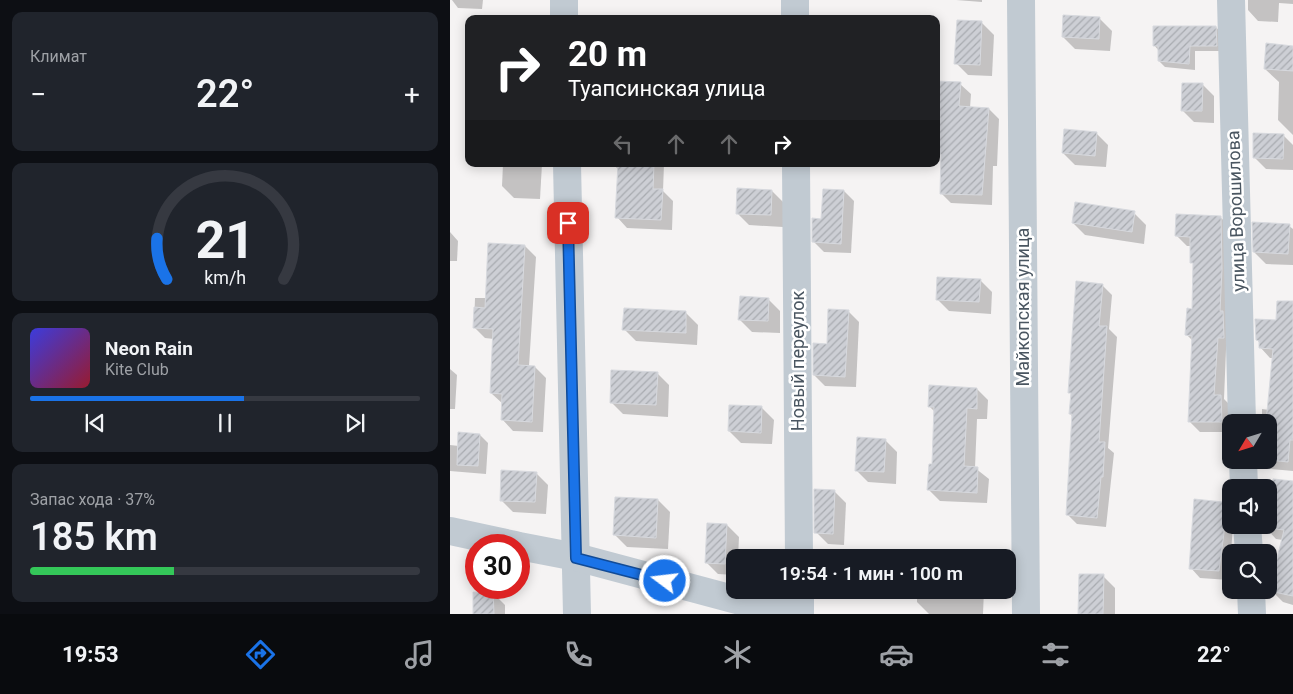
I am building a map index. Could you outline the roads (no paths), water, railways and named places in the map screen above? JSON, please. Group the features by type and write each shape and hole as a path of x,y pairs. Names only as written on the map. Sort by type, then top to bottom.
{"street":[{"path":"564,0 564,15"},
{"path":"795,0 795,15"},
{"name":"Майкопская улица","path":"1021,0 1026,614"},
{"name":"улица Ворошилова","path":"1231,0 1242,414"},
{"path":"567,167 577,614"},
{"name":"Новый переулок","path":"796,167 799,549"},
{"path":"450,532 465,535"},
{"path":"530,548 576,558 789,614"},
{"path":"800,599 800,614"},
{"path":"1251,599 1252,614"}]}
